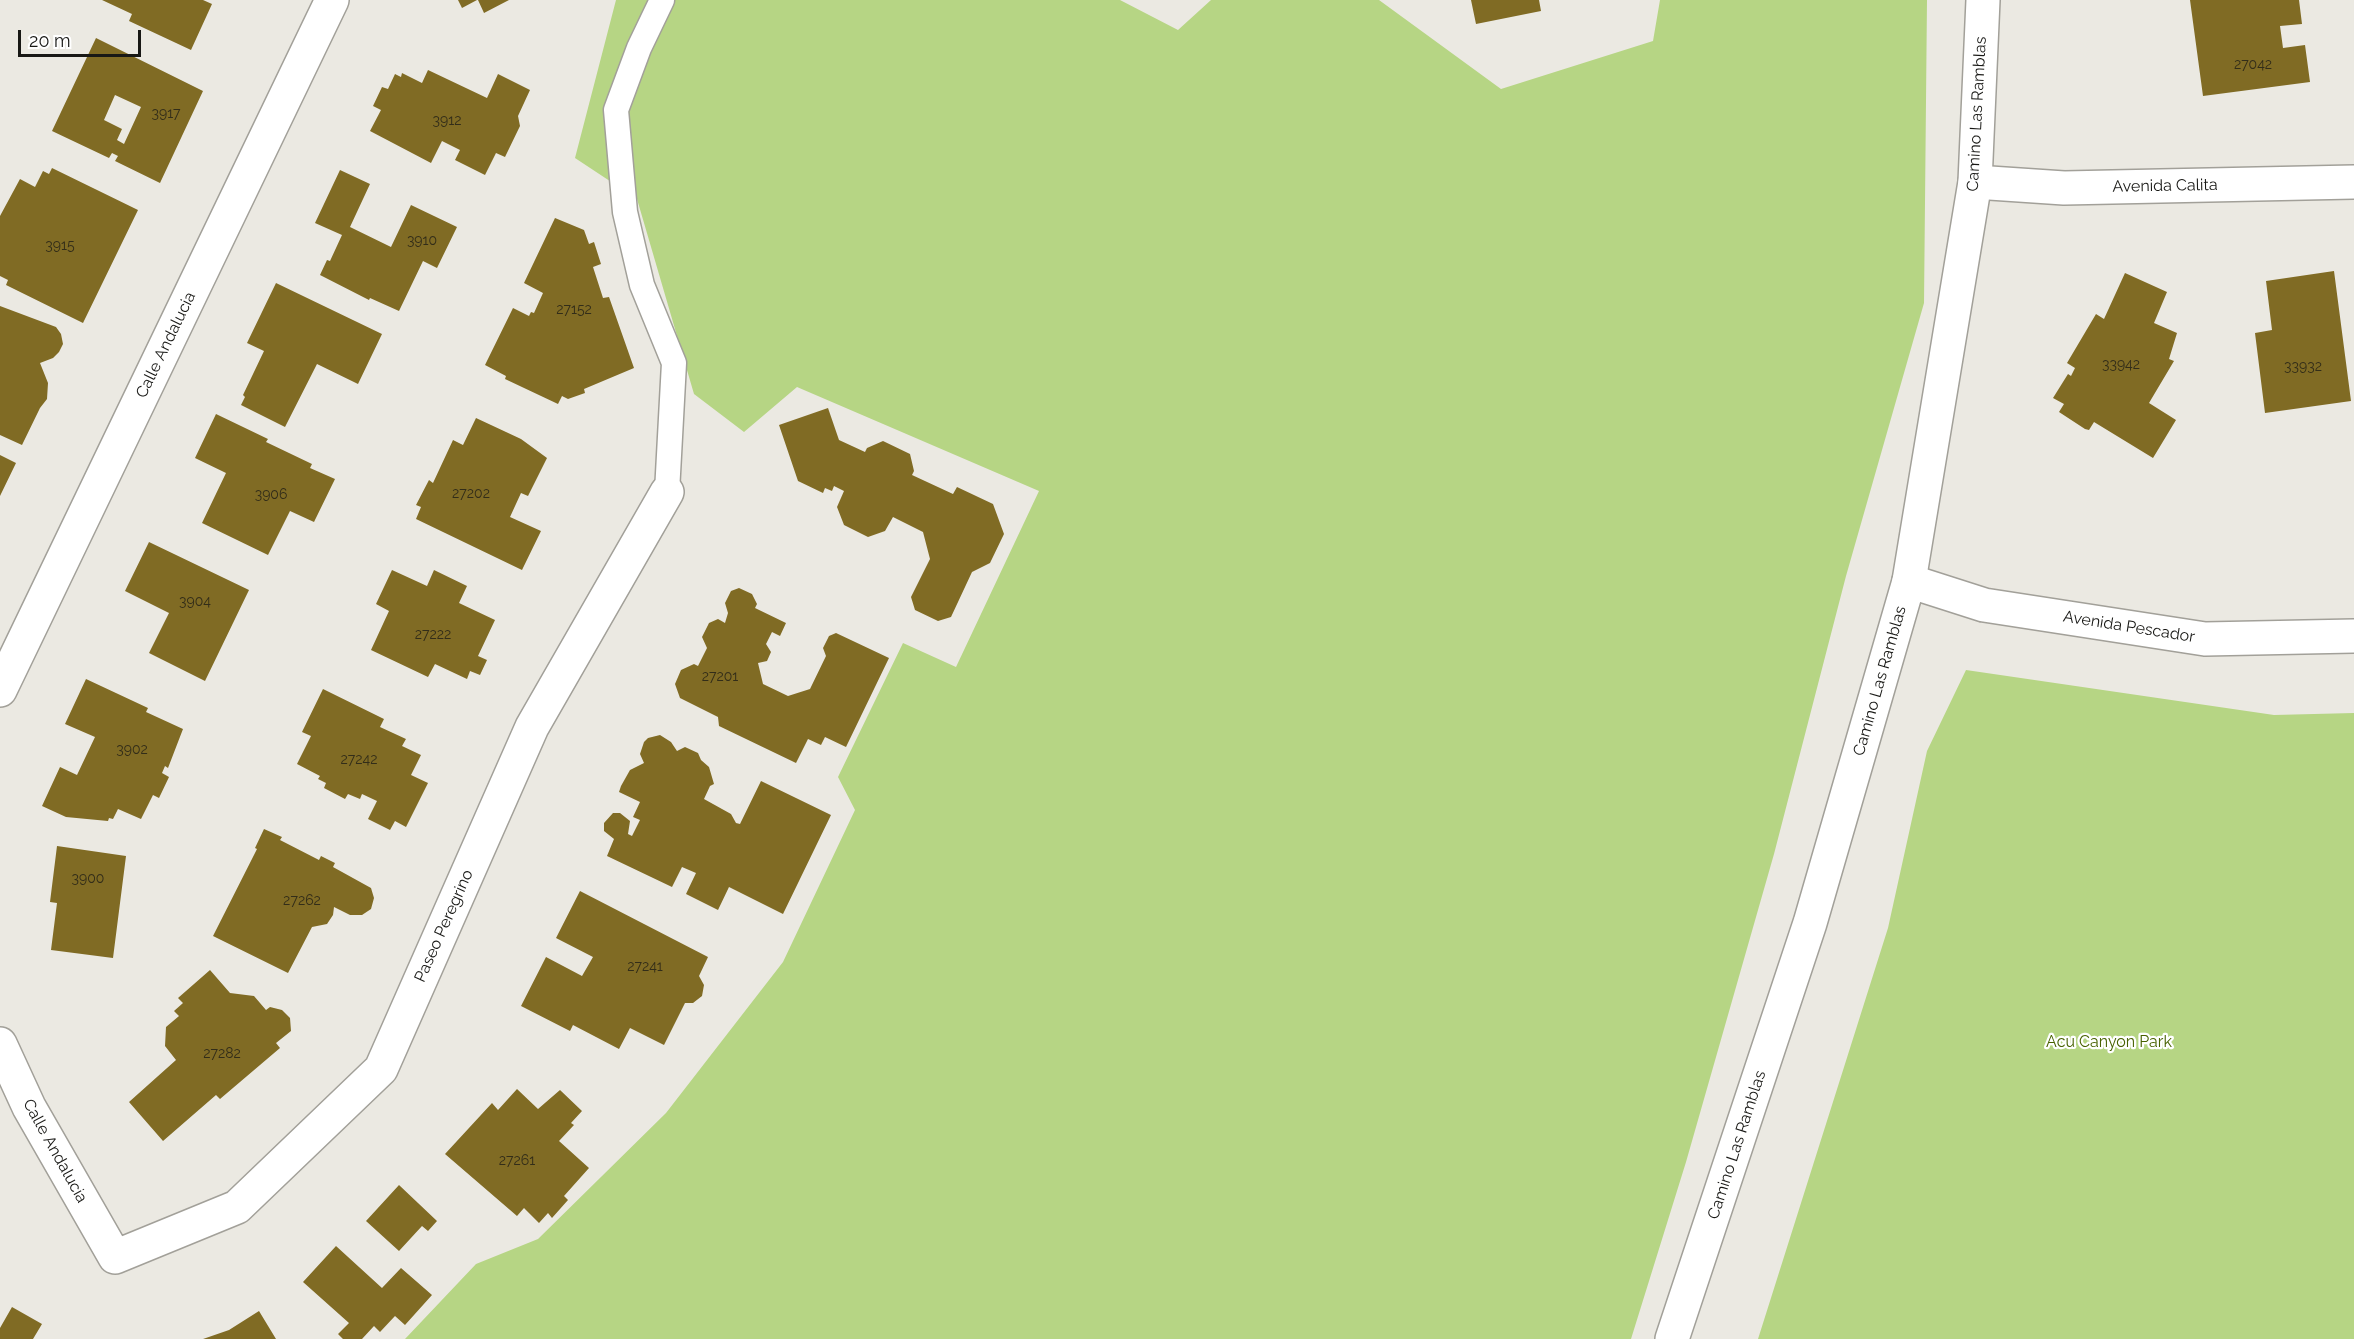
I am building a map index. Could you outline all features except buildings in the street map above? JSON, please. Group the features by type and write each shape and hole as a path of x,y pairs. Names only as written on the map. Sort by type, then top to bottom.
{"street":[{"name":"Calle Andalucia","path":"0,690 332,0"},
{"name":"Camino Las Ramblas","path":"1671,1339 1810,923 1909,581 1975,182 1983,0"},
{"name":"Avenida Calita","path":"1975,182 2064,189 2354,182"},
{"name":"Paseo Peregrino","path":"115,1257 237,1208 381,1070 532,727 667,492"},
{"name":"Avenida Pescador","path":"1909,581 1984,605 2205,639 2354,636"},
{"name":"Calle Andalucia","path":"0,1044 29,1107 115,1257"}],"lane":[{"path":"662,0 639,48 616,110 625,212 642,285 674,363 667,492"}],"green space":[{"path":"616,0 1120,0 1178,30 1211,0 1379,0 1501,89 1653,41 1660,0 1927,0 1924,303 1846,576 1774,854 1686,1162 1631,1339 405,1339 476,1264 538,1239 666,1113 783,962 855,810 838,777 903,643 956,667 1039,491 797,387 744,432 694,394 637,199 575,158"},
{"name":"Acu Canyon Park","path":"1966,670 2274,715 2354,713 2354,1339 1758,1339 1888,928 1927,751"}]}
